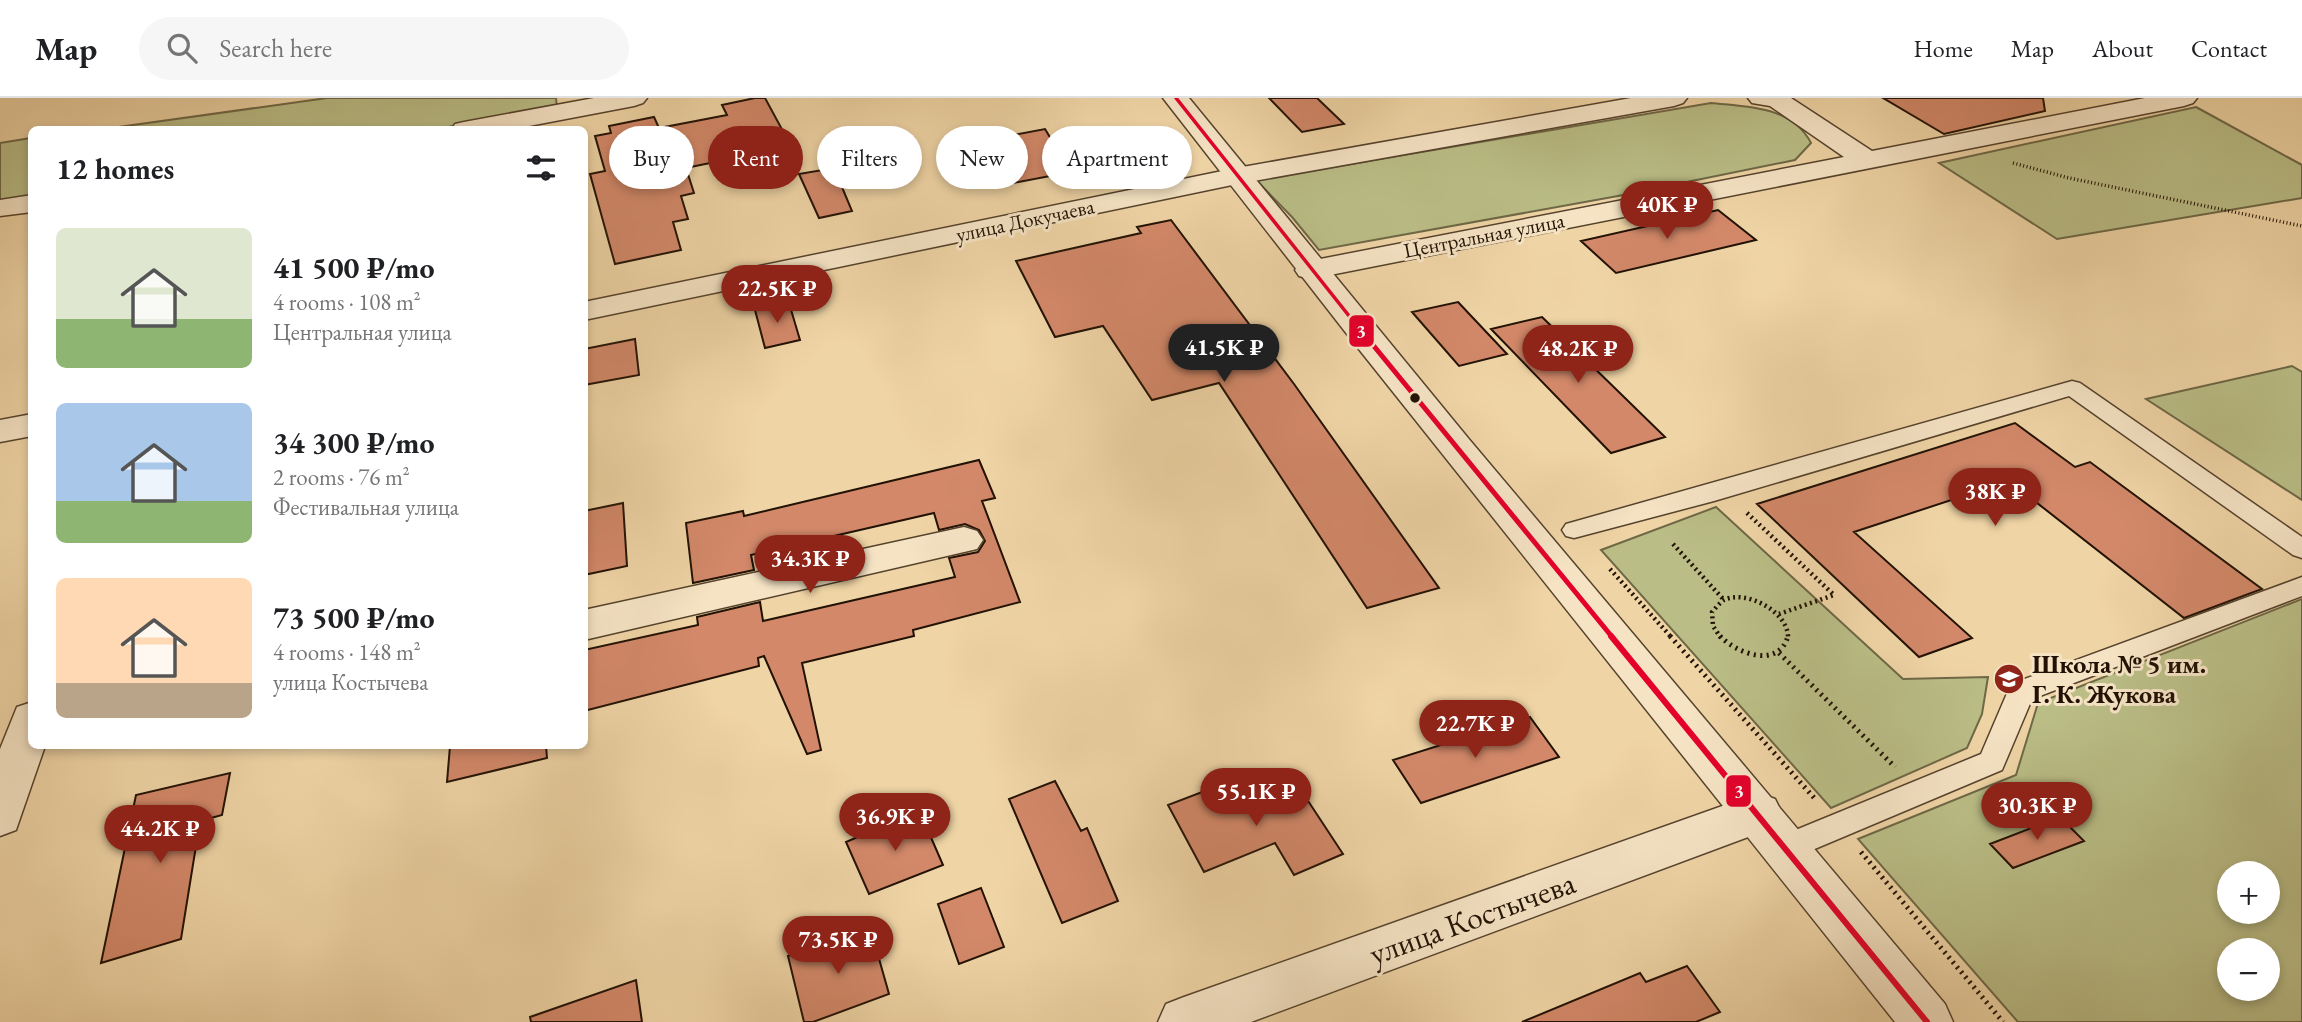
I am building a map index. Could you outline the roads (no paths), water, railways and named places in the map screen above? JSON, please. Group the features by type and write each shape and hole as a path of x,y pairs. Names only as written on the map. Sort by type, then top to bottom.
{"street":[{"path":"485,126 634,98"},
{"path":"1176,98 1310,271 1773,830 1927,1022"},
{"name":"улица Докучаева","path":"588,310 1237,176 1674,98"},
{"path":"1761,98 1776,99 1865,159"},
{"name":"Центральная улица","path":"1310,271 1865,159 2184,98"},
{"path":"0,208 28,204"},
{"path":"0,431 28,426"},
{"path":"588,624 964,540"},
{"path":"0,816 25,743"},
{"name":"улица Костычева","path":"1184,1022 1773,830"}],"lane":[{"path":"1574,530 1711,493 2073,387 2302,550"},
{"path":"1773,830 1840,827 1993,762 2021,692 2302,586"}],"place":[{"name":"Школа № 5 им. Г. К. Жукова","path":"2009,679"}]}
